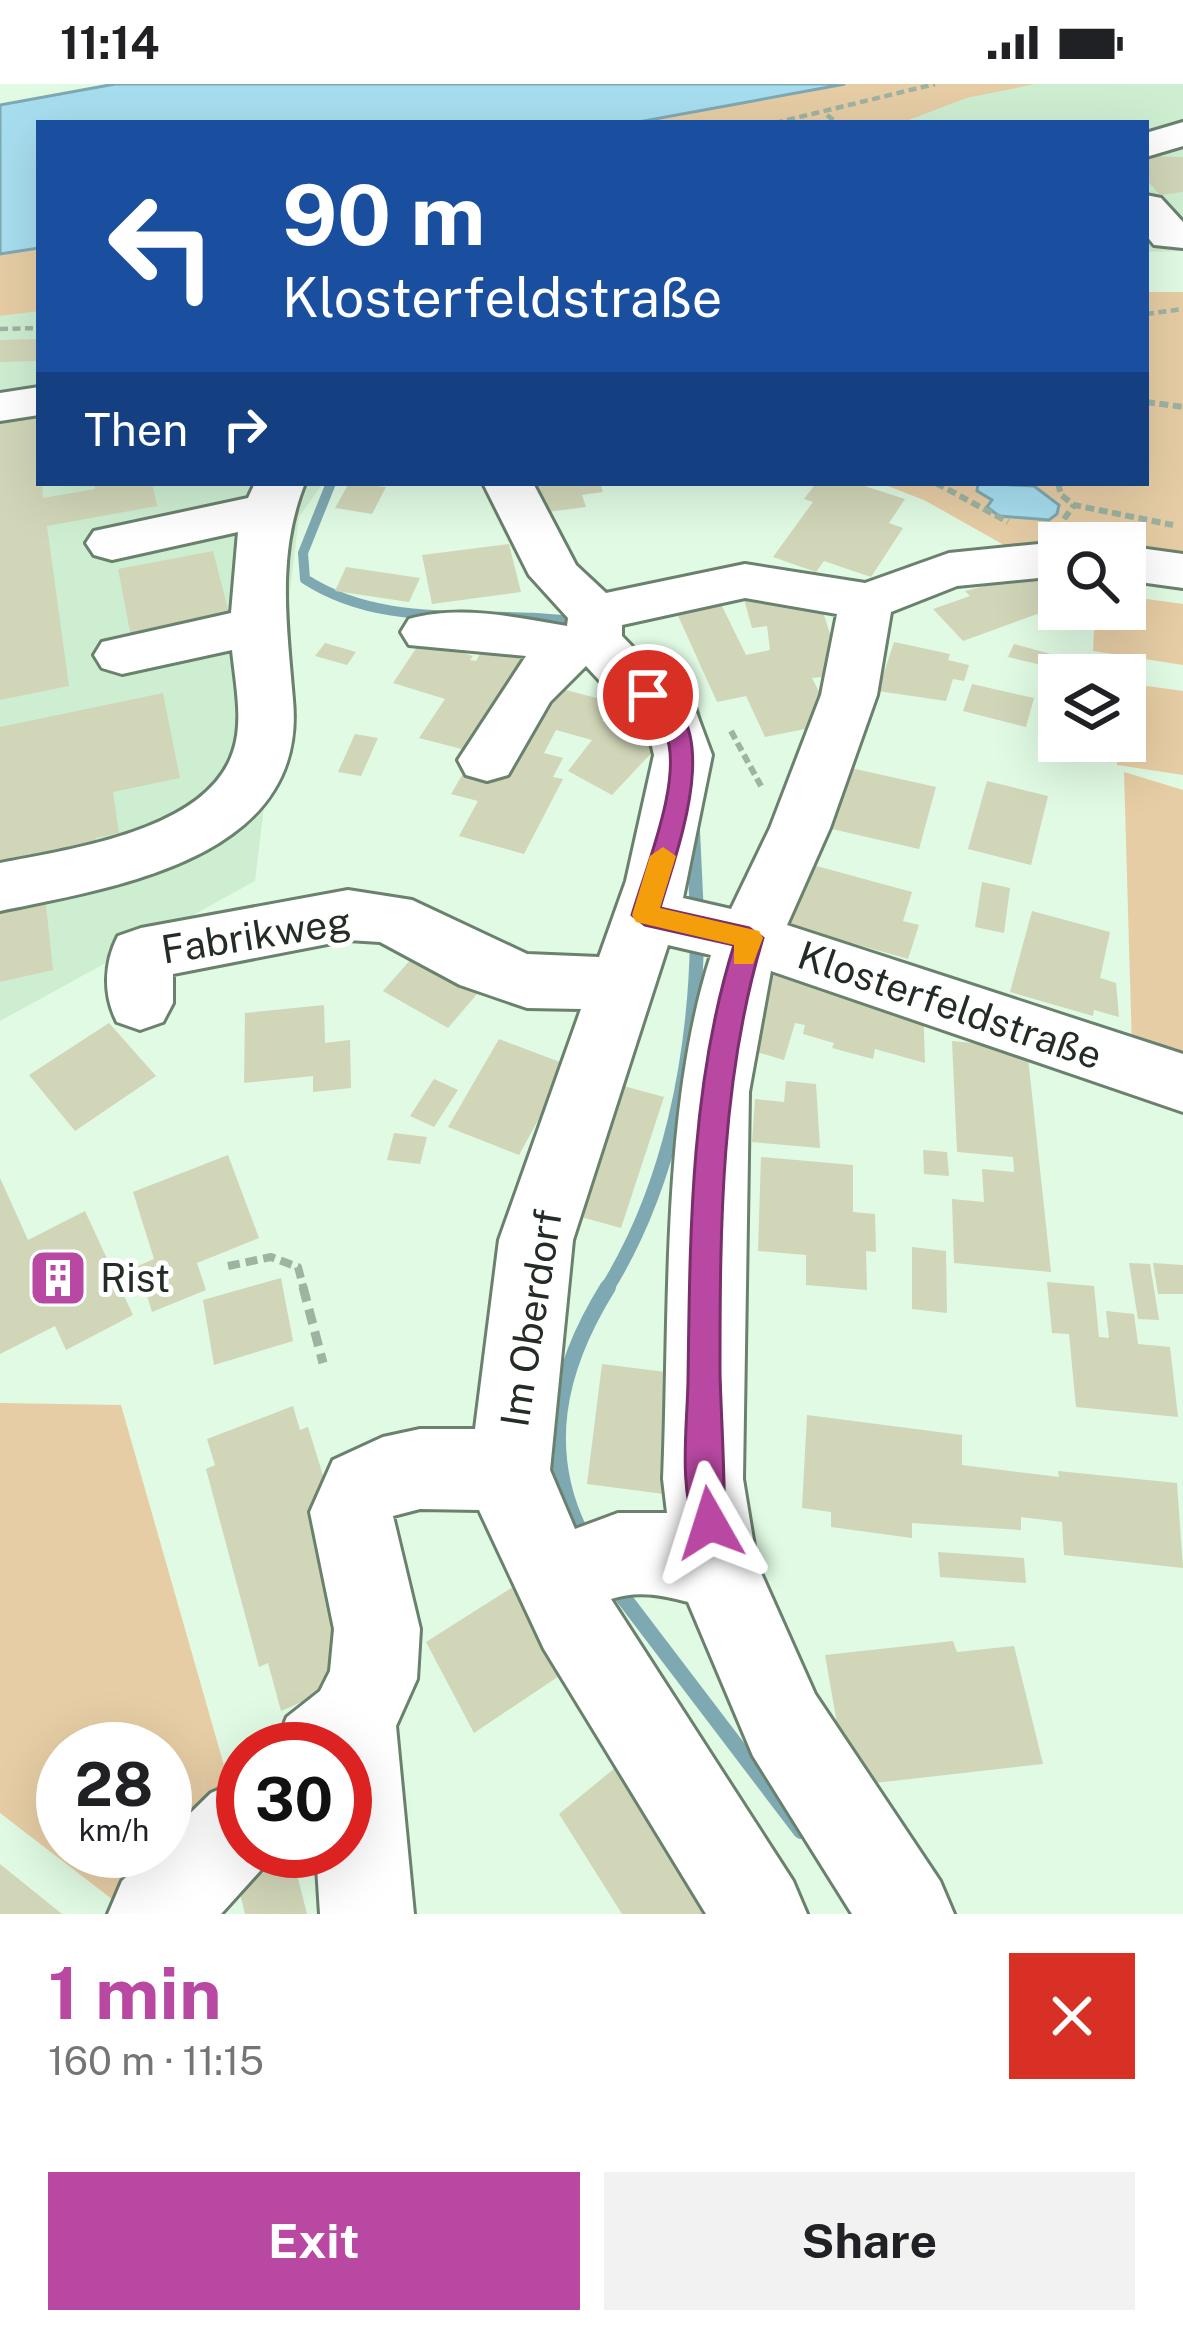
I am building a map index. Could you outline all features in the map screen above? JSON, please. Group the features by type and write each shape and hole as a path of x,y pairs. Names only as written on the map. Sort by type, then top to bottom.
{"street":[{"path":"1149,145 1183,134"},
{"path":"1149,211 1168,236 1183,235"},
{"path":"1149,255 1183,254"},
{"path":"0,407 36,401"},
{"name":"Im Oberdorf","path":"511,492 589,631 676,727 683,754 654,916 622,984 536,1240 510,1470 518,1507 587,1568 574,1619 760,1914"},
{"path":"0,887 118,859 205,826 245,790 264,748 258,626 273,496 112,543"},
{"path":"428,632 589,631 746,581 869,601 1038,539"},
{"path":"1146,566 1183,572"},
{"path":"869,601 858,628 849,695 800,828 740,936 715,1092 703,1479 716,1568 784,1725 908,1914"},
{"path":"122,655 258,626"},
{"path":"487,760 544,665 589,631"},
{"name":"Fabrikweg","path":"140,1003 141,953 348,916 389,918 483,966 527,981 622,984"},
{"name":"Klosterfeldstraße","path":"654,916 740,936 1183,1083"},
{"path":"344,1722 373,1679 376,1629 351,1512 362,1489 383,1477 420,1469 510,1470"},
{"path":"587,1568 660,1552 716,1568"},
{"path":"155,1914 216,1852"},
{"path":"361,1878 367,1914"}],"path":[{"path":"794,120 935,84"},
{"path":"827,115 833,120"},
{"path":"1149,314 1183,309"},
{"path":"0,329 36,328"},
{"path":"1149,402 1183,407"},
{"path":"942,486 998,520 1038,535"},
{"path":"1059,486 1061,495 1074,505 1183,527"},
{"path":"1062,522 1074,505"},
{"path":"228,1266 271,1257 298,1267 323,1363"}],"shaded area":[{"path":"845,84 1036,84 967,98 909,120 649,120"},
{"path":"1036,84 1183,84 1183,251 1149,252 1149,120 909,120 967,98"},
{"path":"36,248 36,311 0,316 0,254"},
{"path":"1149,292 1183,292 1183,562 1146,555 1146,522 1038,522 1038,544 1004,545 924,500 888,486 1149,486"},
{"path":"36,311 36,486 321,486 299,517 255,881 0,1021 0,316"},
{"path":"1146,599 1183,604 1183,665 1146,659 1146,654 1093,651 1094,630 1146,630"},
{"path":"1146,686 1183,691 1183,775 1117,765 1146,762"},
{"path":"1124,772 1183,790 1183,1066 1132,1048"},
{"path":"0,1403 121,1405 216,1738 216,1821 192,1842 192,1722 36,1722 36,1841 0,1813"},
{"path":"85,1878 152,1878 121,1906"}],"water":[{"path":"115,84 845,84 649,120 36,120 36,248 0,254 0,105"},
{"path":"978,486 1034,486 1059,505 1057,514 1049,520 999,516 987,507 992,500 977,491"}],"building":[{"path":"1149,156 1183,157 1183,192 1160,195 1149,182"},
{"path":"36,339 36,361 0,362 0,340"},
{"path":"36,411 36,486 42,486 43,498 94,486 153,486 157,506 47,526 69,686 0,700 0,417"},
{"path":"347,486 386,487 372,514 335,508"},
{"path":"533,486 601,486 603,492 582,495 586,507 539,513"},
{"path":"814,486 864,486 905,499 889,523 903,528 871,577 824,561 816,572 773,557 813,502 804,499"},
{"path":"509,544 521,592 432,604 422,555"},
{"path":"213,551 230,617 131,637 118,569"},
{"path":"346,567 420,578 409,602 335,591"},
{"path":"1038,572 1038,614 963,641 933,609 970,596 965,591"},
{"path":"742,592 819,599 843,675 812,678 835,723 765,737 746,696 717,702 675,609 719,600 746,655 770,650 767,626 752,628"},
{"path":"421,641 473,656 470,660 476,661 484,647 537,664 481,754 419,738 445,699 393,683"},
{"path":"894,642 950,654 948,660 969,665 964,681 953,679 946,701 878,691"},
{"path":"325,643 356,652 347,665 315,656"},
{"path":"1014,644 1050,654 1038,654 1038,664 1008,657"},
{"path":"539,683 612,702 602,721 656,748 612,795 568,771 592,740 556,730 544,753 563,758 553,777 563,779 524,854 459,836 478,801 451,794 468,765 516,767 526,748 510,743"},
{"path":"972,684 1034,698 1026,727 963,711"},
{"path":"163,693 180,778 113,792 119,833 96,838 98,851 0,872 0,727"},
{"path":"355,734 378,738 361,776 338,772"},
{"path":"851,768 936,787 919,849 832,829"},
{"path":"987,781 1048,796 1031,865 968,849"},
{"path":"798,861 912,892 903,921 919,925 908,959 775,921"},
{"path":"982,882 1010,888 1004,933 975,927"},
{"path":"45,896 53,970 0,982 0,906"},
{"path":"1032,911 1110,932 1100,978 1116,983 1119,1017 1094,1010 1093,1016 1010,992"},
{"path":"412,958 477,994 448,1028 383,991"},
{"path":"763,963 923,1005 925,1063 875,1049 873,1059 832,1048 834,1043 803,1034 805,1025 795,1023 784,1060 736,1046"},
{"path":"324,1005 325,1043 350,1040 351,1088 313,1092 313,1076 244,1083 245,1013"},
{"path":"109,1023 156,1076 75,1131 29,1075"},
{"path":"499,1039 568,1065 519,1155 448,1127"},
{"path":"952,1041 1027,1048 1051,1272 954,1263 952,1199 984,1202 982,1169 1014,1172 1013,1157 957,1152"},
{"path":"434,1079 458,1090 434,1127 410,1116"},
{"path":"605,1081 664,1097 621,1228 559,1211"},
{"path":"786,1081 816,1084 820,1148 752,1142 755,1099 784,1102"},
{"path":"394,1133 427,1137 420,1164 387,1160"},
{"path":"923,1150 947,1152 949,1176 924,1174"},
{"path":"228,1155 259,1238 197,1263 206,1290 152,1312 138,1266 154,1259 133,1192"},
{"path":"761,1157 853,1165 853,1212 875,1214 876,1252 866,1251 867,1290 806,1285 806,1255 758,1251"},
{"name":"Rist","path":"0,1178 28,1240 85,1211 133,1315 66,1350 55,1326 0,1354"},
{"path":"912,1247 946,1251 947,1313 912,1309"},
{"path":"1129,1263 1150,1264 1159,1320 1138,1319"},
{"path":"1153,1263 1183,1265 1183,1294 1158,1294"},
{"path":"281,1278 293,1341 214,1365 203,1300"},
{"path":"1047,1282 1094,1286 1099,1337 1109,1338 1106,1311 1134,1314 1138,1344 1170,1347 1178,1417 1076,1407 1069,1334 1052,1333"},
{"path":"602,1364 698,1376 687,1497 587,1484"},
{"path":"293,1406 300,1430 308,1427 367,1617 363,1675 281,1711 268,1663 259,1667 206,1469 215,1465 207,1439"},
{"path":"807,1415 962,1435 962,1465 1059,1477 1058,1471 1177,1483 1183,1568 1064,1555 1062,1522 1021,1517 1021,1530 912,1523 912,1538 831,1527 831,1512 802,1508"},
{"path":"938,1552 1024,1558 1026,1583 940,1577"},
{"path":"516,1585 565,1672 474,1733 426,1642"},
{"path":"953,1641 957,1652 1014,1646 1043,1764 848,1786 825,1655"},
{"path":"627,1758 731,1914 622,1914 559,1814"},
{"path":"0,1864 62,1914 0,1914"},
{"path":"298,1878 307,1914 245,1914 237,1881"}],"waterway":[{"path":"330,486 303,553 305,579 337,596 404,612 582,623"},
{"path":"659,678 694,710 706,755"},
{"path":"693,831 697,916"},
{"path":"606,1290 647,1208 675,1120 691,1029 697,938"},
{"path":"586,1543 562,1477 560,1412 576,1349 608,1287"},
{"path":"611,1581 801,1831"}],"slow traffic":[{"path":"663,856 645,915 749,938 744,956"}],"place":[{"name":"Rist","path":"58,1278"}],"route":[{"path":"648,695 676,727 683,754 676,808 645,915 749,938 728,1006 715,1092 704,1346 703,1479 710,1523"}]}
